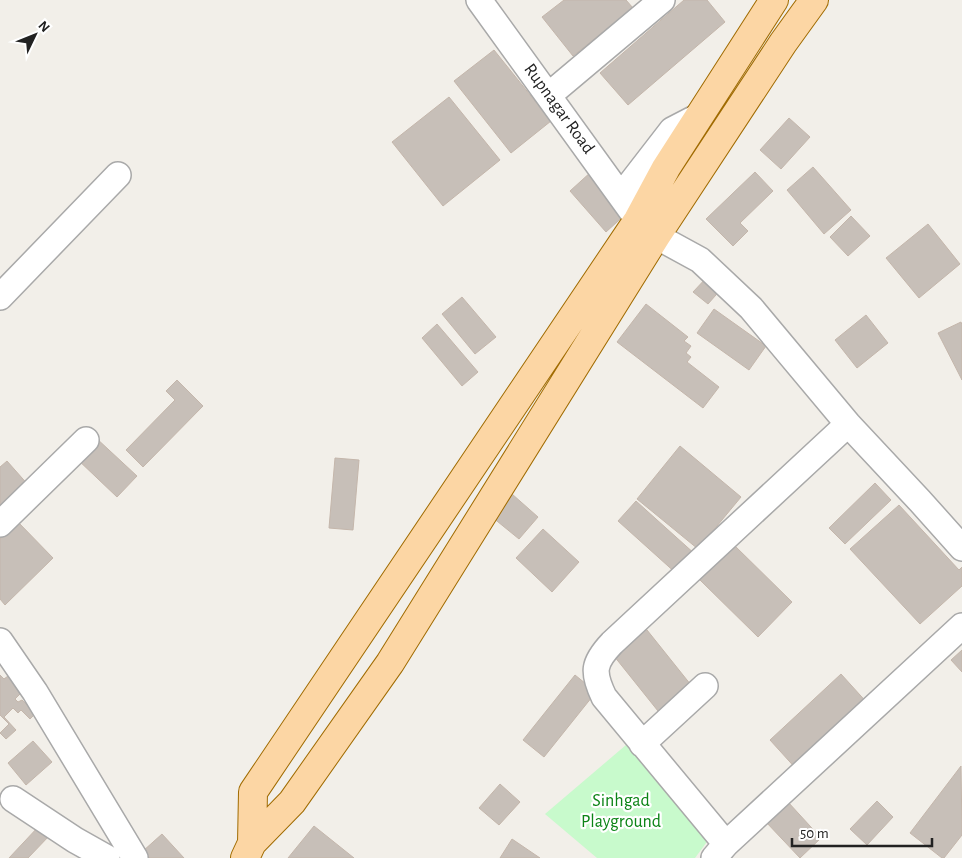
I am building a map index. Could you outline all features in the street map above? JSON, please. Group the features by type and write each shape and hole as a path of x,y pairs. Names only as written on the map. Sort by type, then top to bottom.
{"main road":[{"path":"248,851 292,802 390,663 647,228 666,168 774,0"},
{"path":"248,851 253,792 647,228 814,0"}],"street":[{"name":"Rupnagar Road","path":"479,0 621,196 647,228"},
{"path":"549,95 662,0"},
{"path":"621,196 672,130 699,116"},
{"path":"0,297 118,175"},
{"path":"647,228 700,260 751,308 848,424 920,500 962,548"},
{"path":"848,424 618,637 601,655 595,669 597,682 604,697 642,744 720,851 962,626"},
{"path":"0,524 86,440"},
{"path":"0,641 36,692 135,858"},
{"path":"642,744 706,686"},
{"path":"13,799 74,840 107,858"}],"green space":[{"name":"Sinhgad Playground","path":"626,745 709,839 695,858 597,858 545,814"}],"building":[{"path":"564,0 626,0 633,8 573,56 542,17"},
{"path":"684,0 707,0 725,22 628,105 600,73"},
{"path":"494,50 551,121 511,153 454,81"},
{"path":"449,97 500,160 443,206 392,142"},
{"path":"789,118 810,137 781,169 760,150"},
{"path":"813,167 851,210 824,234 787,190"},
{"path":"592,171 628,212 606,232 570,191"},
{"path":"755,172 773,191 740,223 748,231 733,246 706,219"},
{"path":"851,216 870,236 848,256 830,237"},
{"path":"928,224 960,264 919,298 886,258"},
{"path":"709,275 723,287 708,304 693,292"},
{"path":"462,297 496,337 475,354 442,314"},
{"path":"646,304 688,337 684,341 691,346 686,353 691,357 687,362 719,387 703,408 617,342"},
{"path":"714,309 766,346 749,370 697,333"},
{"path":"866,315 888,343 857,368 835,340"},
{"path":"961,322 962,325 962,380 938,333"},
{"path":"437,324 478,372 462,386 422,338"},
{"path":"177,380 203,406 143,467 126,450 175,400 166,391"},
{"path":"95,437 137,476 117,497 76,458"},
{"path":"680,446 741,497 698,549 637,499"},
{"path":"335,458 359,460 353,530 329,528"},
{"path":"7,461 30,487 0,514 0,467"},
{"path":"875,483 891,500 845,544 829,528"},
{"path":"512,494 538,517 519,539 492,517"},
{"path":"636,501 696,555 678,575 618,521"},
{"path":"899,505 959,570 962,567 962,586 920,624 850,549"},
{"path":"18,522 53,558 5,605 0,599 0,539"},
{"path":"543,529 579,562 552,592 516,558"},
{"path":"734,545 792,602 758,637 700,580"},
{"path":"643,625 695,690 662,716 610,651"},
{"path":"962,650 962,672 951,660"},
{"path":"841,674 870,706 799,772 770,740"},
{"path":"0,675 4,679 8,676 23,691 15,699 18,702 22,700 36,713 30,719 21,710 18,713 13,708 4,717 16,730 6,739 0,733 9,724 0,715"},
{"path":"575,675 596,692 544,757 523,740"},
{"path":"33,741 52,762 26,785 8,763"},
{"path":"961,766 962,835 944,858 942,858 910,833"},
{"path":"500,784 520,802 499,825 479,808"},
{"path":"877,801 893,817 867,845 850,829"},
{"path":"788,802 821,838 800,858 766,822"},
{"path":"39,826 50,835 28,858 9,858"},
{"path":"314,826 354,858 288,858"},
{"path":"162,834 184,858 150,858 143,851"},
{"path":"512,839 540,858 500,858"}]}
